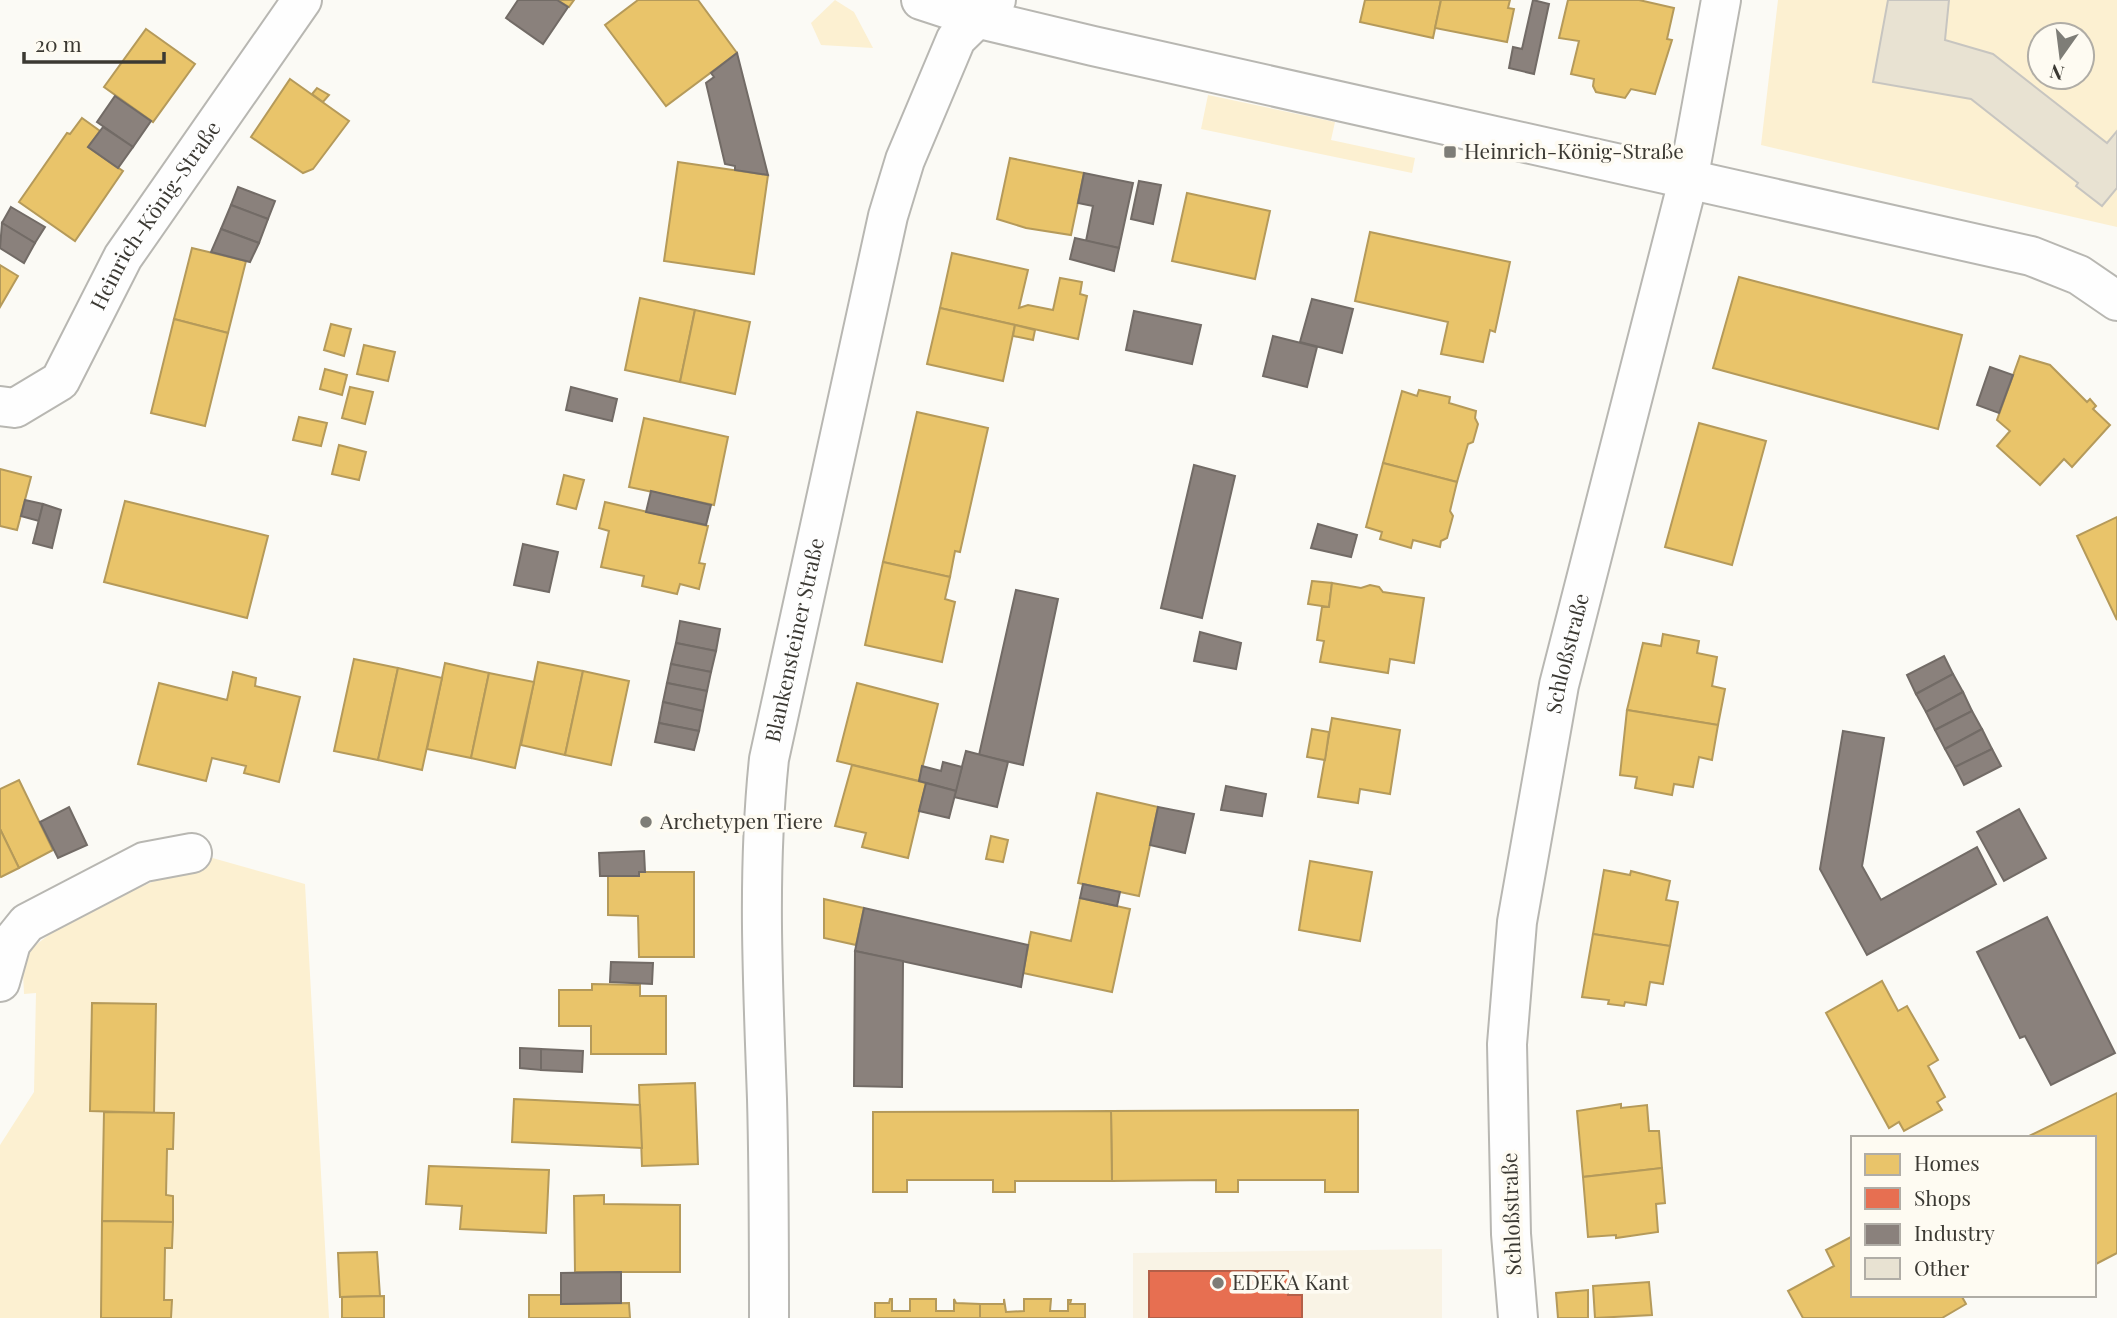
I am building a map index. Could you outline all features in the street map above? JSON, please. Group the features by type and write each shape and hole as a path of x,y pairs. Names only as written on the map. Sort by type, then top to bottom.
{"main road":[{"name":"Heinrich-König-Straße","path":"0,406 15,408 60,381 123,257 302,0"},
{"path":"921,0 986,9 1688,181 2031,256 2079,275 2117,301"},
{"name":"Schloßstraße","path":"1518,1318 1511,1234 1507,1045 1517,922 1559,685 1688,181 1721,0"},
{"name":"Blankensteiner Straße","path":"769,1318 767,1103 760,902 761,843 769,758 888,216 905,160 956,39 986,9"},
{"path":"0,982 11,943 27,923 144,862 192,853"}],"shaded area":[{"path":"835,0 854,12 873,48 821,45 811,23"},
{"path":"1778,0 2117,0 2117,227 1761,145"},
{"path":"1208,95 1335,122 1331,140 1415,158 1412,173 1201,129"},
{"path":"209,857 305,884 329,1318 0,1318 0,1145 34,1092 36,993 24,994 24,961 37,944 81,916"},
{"path":"1442,1249 1442,1318 1133,1318 1133,1253"}],"building: Homes":[{"path":"557,0 574,0 569,7"},
{"path":"638,0 698,0 737,53 666,106 605,25"},
{"path":"1365,0 1441,0 1433,38 1360,22"},
{"path":"1441,0 1510,0 1508,8 1514,9 1507,42 1435,28"},
{"path":"1568,0 1639,0 1674,8 1667,39 1672,40 1655,94 1631,89 1625,98 1596,92 1594,79 1571,74 1579,41 1559,38"},
{"path":"146,29 195,64 153,122 104,87"},
{"path":"290,79 349,121 313,169 303,173 251,137"},
{"path":"317,88 329,95 323,102 312,94"},
{"path":"82,118 100,131 88,147 123,171 75,241 19,202 67,133 70,134"},
{"path":"1010,158 1084,173 1071,235 1026,228 997,219"},
{"path":"678,162 768,175 754,274 664,261"},
{"path":"1187,193 1270,211 1255,279 1172,261"},
{"path":"1370,232 1510,262 1495,332 1490,330 1483,362 1441,354 1448,322 1355,301"},
{"path":"192,248 246,261 228,333 174,319"},
{"path":"952,253 1028,270 1019,308 1028,305 1053,310 1060,278 1082,282 1080,294 1087,296 1078,339 940,308"},
{"path":"0,265 18,276 0,307"},
{"path":"1739,277 1962,335 1938,429 1713,368"},
{"path":"640,298 695,310 680,382 625,370"},
{"path":"940,308 1015,325 1003,381 927,364"},
{"path":"695,310 750,322 735,394 680,382"},
{"path":"174,319 228,333 205,426 151,413"},
{"path":"331,324 351,329 344,356 324,350"},
{"path":"1015,325 1035,330 1033,340 1013,336"},
{"path":"364,345 395,352 388,381 357,374"},
{"path":"2020,356 2050,365 2087,402 2090,399 2096,406 2093,409 2110,425 2072,467 2064,459 2040,485 1997,446 2010,431 1997,420"},
{"path":"325,369 347,375 342,395 320,389"},
{"path":"350,387 373,392 365,424 342,418"},
{"path":"1419,390 1450,397 1449,403 1476,411 1478,424 1473,442 1468,444 1457,482 1383,463 1402,391 1417,396"},
{"path":"917,412 988,428 960,552 955,551 950,577 883,562"},
{"path":"299,417 327,423 321,446 293,440"},
{"path":"644,418 728,437 714,505 629,487"},
{"path":"1699,423 1766,441 1732,565 1665,547"},
{"path":"339,445 366,452 359,480 332,474"},
{"path":"1383,463 1457,482 1450,511 1453,516 1447,538 1441,541 1440,547 1413,540 1411,548 1380,539 1382,532 1366,527"},
{"path":"0,469 31,477 17,530 0,526"},
{"path":"564,475 584,480 576,509 557,504"},
{"path":"125,501 268,536 247,618 104,582"},
{"path":"605,502 708,526 699,563 705,564 699,589 680,584 677,594 642,586 644,576 601,567 609,531 599,528"},
{"path":"2117,517 2117,620 2077,536"},
{"path":"883,562 950,577 945,599 955,602 942,662 865,645"},
{"path":"1312,581 1332,583 1329,607 1308,604"},
{"path":"1332,583 1361,588 1370,585 1379,587 1383,592 1424,598 1414,663 1390,659 1388,673 1320,662 1324,641 1317,640 1322,607 1329,607"},
{"path":"1663,634 1699,641 1697,653 1717,657 1712,686 1725,689 1718,725 1627,710 1643,643 1661,646"},
{"path":"354,659 398,668 378,760 334,751"},
{"path":"538,662 583,671 565,755 521,745"},
{"path":"445,663 489,673 471,758 427,749"},
{"path":"398,668 442,678 422,770 378,760"},
{"path":"583,671 629,681 611,765 565,755"},
{"path":"233,672 256,678 255,686 300,697 279,782 244,773 246,766 212,758 206,781 138,764 159,683 227,700"},
{"path":"489,673 534,682 515,768 471,758"},
{"path":"857,683 938,704 919,781 837,761"},
{"path":"1627,710 1718,725 1712,760 1699,757 1693,787 1674,784 1672,795 1635,788 1637,777 1620,775"},
{"path":"1332,718 1400,730 1390,794 1360,789 1358,803 1318,797"},
{"path":"1312,729 1329,732 1325,760 1307,757"},
{"path":"852,765 926,783 908,858 862,847 866,833 835,826"},
{"path":"19,780 53,850 19,868 0,829 0,789"},
{"path":"1097,793 1158,807 1139,896 1078,883"},
{"path":"0,829 19,868 1,877 0,876"},
{"path":"991,836 1008,840 1003,862 986,859"},
{"path":"1310,861 1372,872 1360,941 1299,930"},
{"path":"1604,870 1630,875 1631,871 1670,881 1666,900 1678,902 1670,946 1593,934"},
{"path":"639,872 694,872 694,957 639,957 638,916 608,915 608,876 639,876"},
{"path":"1080,898 1130,909 1112,992 1023,973 1031,932 1071,941"},
{"path":"824,899 864,908 856,945 824,938"},
{"path":"1593,934 1670,946 1663,984 1650,982 1646,1005 1625,1002 1624,1006 1608,1004 1609,1000 1582,997"},
{"path":"1882,981 1898,1011 1907,1006 1938,1060 1928,1066 1945,1097 1937,1102 1942,1110 1904,1131 1899,1122 1889,1128 1826,1013"},
{"path":"592,984 640,985 640,996 666,996 666,1054 591,1054 591,1026 559,1026 559,990 592,990"},
{"path":"92,1003 156,1004 154,1113 90,1111"},
{"path":"695,1083 698,1164 642,1166 639,1085"},
{"path":"2117,1093 2117,1253 2096,1264 2096,1136 2029,1136"},
{"path":"514,1099 640,1105 642,1148 512,1142"},
{"path":"1621,1104 1621,1108 1647,1105 1649,1131 1659,1131 1662,1168 1583,1177 1577,1111"},
{"path":"1358,1110 1358,1192 1325,1192 1325,1180 1238,1180 1238,1192 1216,1192 1216,1180 1112,1181 1111,1111"},
{"path":"1111,1111 1112,1181 1015,1181 1015,1192 993,1192 993,1180 907,1180 907,1192 873,1192 873,1112"},
{"path":"104,1112 174,1113 173,1149 167,1149 166,1195 173,1196 173,1222 102,1221"},
{"path":"429,1166 549,1170 546,1233 460,1229 462,1206 426,1204"},
{"path":"1662,1168 1665,1203 1656,1204 1658,1232 1616,1238 1616,1235 1588,1237 1583,1177"},
{"path":"604,1195 604,1204 680,1205 680,1272 575,1272 574,1196"},
{"path":"102,1221 173,1222 172,1248 165,1248 164,1300 172,1300 171,1318 101,1318"},
{"path":"1851,1237 1851,1297 1962,1297 1966,1304 1942,1318 1803,1318 1788,1291 1834,1266 1826,1250"},
{"path":"377,1252 380,1296 340,1297 338,1253"},
{"path":"1649,1282 1652,1315 1595,1318 1593,1286"},
{"path":"1588,1290 1588,1318 1558,1318 1556,1293"},
{"path":"529,1295 561,1295 561,1304 629,1303 630,1318 529,1318"},
{"path":"384,1296 384,1318 342,1318 342,1297"},
{"path":"890,1299 892,1311 910,1311 910,1299 936,1299 936,1311 954,1311 954,1299 956,1303 980,1304 980,1318 875,1318 875,1303 889,1303"},
{"path":"1004,1299 1006,1312 1024,1311 1024,1299 1051,1299 1050,1311 1068,1311 1068,1300 1071,1300 1070,1304 1085,1304 1085,1318 980,1318 980,1304 1004,1304"}],"building: Shops":[{"name":"EDEKA Kant","path":"1149,1271 1288,1271 1288,1295 1302,1295 1302,1318 1149,1318"}],"building: Industry":[{"path":"518,0 557,0 568,7 543,44 506,18"},
{"path":"1533,0 1549,4 1534,74 1509,68 1513,47 1522,49"},
{"path":"737,53 768,175 735,170 735,166 725,164 706,83 714,77 711,73"},
{"path":"115,96 151,121 133,147 97,122"},
{"path":"103,127 133,147 118,168 88,147"},
{"path":"1084,173 1133,183 1119,248 1086,241 1093,206 1078,203"},
{"path":"1139,181 1161,185 1153,224 1131,219"},
{"path":"238,187 275,201 268,219 231,205"},
{"path":"231,205 268,219 259,243 221,229"},
{"path":"11,207 45,227 35,243 2,223"},
{"path":"2,223 35,243 24,263 0,248"},
{"path":"221,229 259,243 250,262 211,252"},
{"path":"1075,238 1119,248 1114,271 1070,259"},
{"path":"1312,299 1353,309 1342,353 1300,342"},
{"path":"1134,311 1201,325 1192,364 1126,350"},
{"path":"1273,336 1317,347 1307,387 1263,376"},
{"path":"1990,367 2013,375 1999,413 1977,405"},
{"path":"571,387 617,399 612,421 566,410"},
{"path":"1194,465 1235,476 1202,618 1161,608"},
{"path":"651,491 711,505 706,525 646,512"},
{"path":"25,500 43,504 39,521 21,516"},
{"path":"43,504 61,510 52,548 33,543"},
{"path":"1318,524 1357,535 1351,557 1311,548"},
{"path":"523,544 558,552 549,592 514,585"},
{"path":"1016,590 1058,599 1023,765 979,755"},
{"path":"680,621 720,629 716,651 676,643"},
{"path":"1200,632 1241,643 1236,669 1194,661"},
{"path":"676,643 716,651 711,672 671,664"},
{"path":"1944,656 1953,674 1916,694 1907,675"},
{"path":"671,664 711,672 707,691 667,683"},
{"path":"1953,674 1963,692 1926,712 1916,694"},
{"path":"667,683 707,691 703,711 663,702"},
{"path":"1963,692 1972,711 1935,730 1926,712"},
{"path":"663,702 703,711 699,731 659,723"},
{"path":"1972,711 1982,729 1945,749 1935,730"},
{"path":"659,723 699,731 694,750 655,742"},
{"path":"1982,729 1992,749 1955,767 1945,749"},
{"path":"1843,731 1884,738 1862,866 1881,900 1977,847 1996,884 1867,955 1820,869"},
{"path":"1992,749 2001,766 1964,785 1955,767"},
{"path":"966,751 1008,762 997,807 954,797"},
{"path":"943,762 962,767 956,791 919,781 922,766 941,771"},
{"path":"926,783 956,791 949,818 919,811"},
{"path":"1226,786 1266,794 1262,816 1221,810"},
{"path":"69,807 87,845 58,858 40,822"},
{"path":"1158,807 1194,814 1185,853 1150,845"},
{"path":"2019,809 2046,858 2004,881 1977,832"},
{"path":"644,851 645,872 639,872 639,876 600,876 599,853"},
{"path":"1083,884 1120,892 1117,906 1080,898"},
{"path":"864,908 1028,945 1021,987 855,951"},
{"path":"2047,917 2115,1053 2051,1085 2025,1036 2020,1038 1977,952"},
{"path":"855,951 903,961 902,1087 854,1086"},
{"path":"611,962 653,963 652,984 610,982"},
{"path":"520,1048 541,1049 541,1070 520,1068"},
{"path":"541,1049 583,1051 582,1072 541,1070"},
{"path":"621,1272 621,1303 561,1304 561,1273"}],"building: Other":[{"path":"1888,0 1949,0 1945,40 1993,54 2026,80 2026,91 2040,91 2107,143 2117,131 2117,188 2102,206 2076,186 2078,183 1971,99 1873,82"}],"place":[{"name":"Heinrich-König-Straße","path":"1450,152"},
{"name":"Archetypen Tiere","path":"646,822"},
{"name":"EDEKA Kant","path":"1218,1283"}]}
